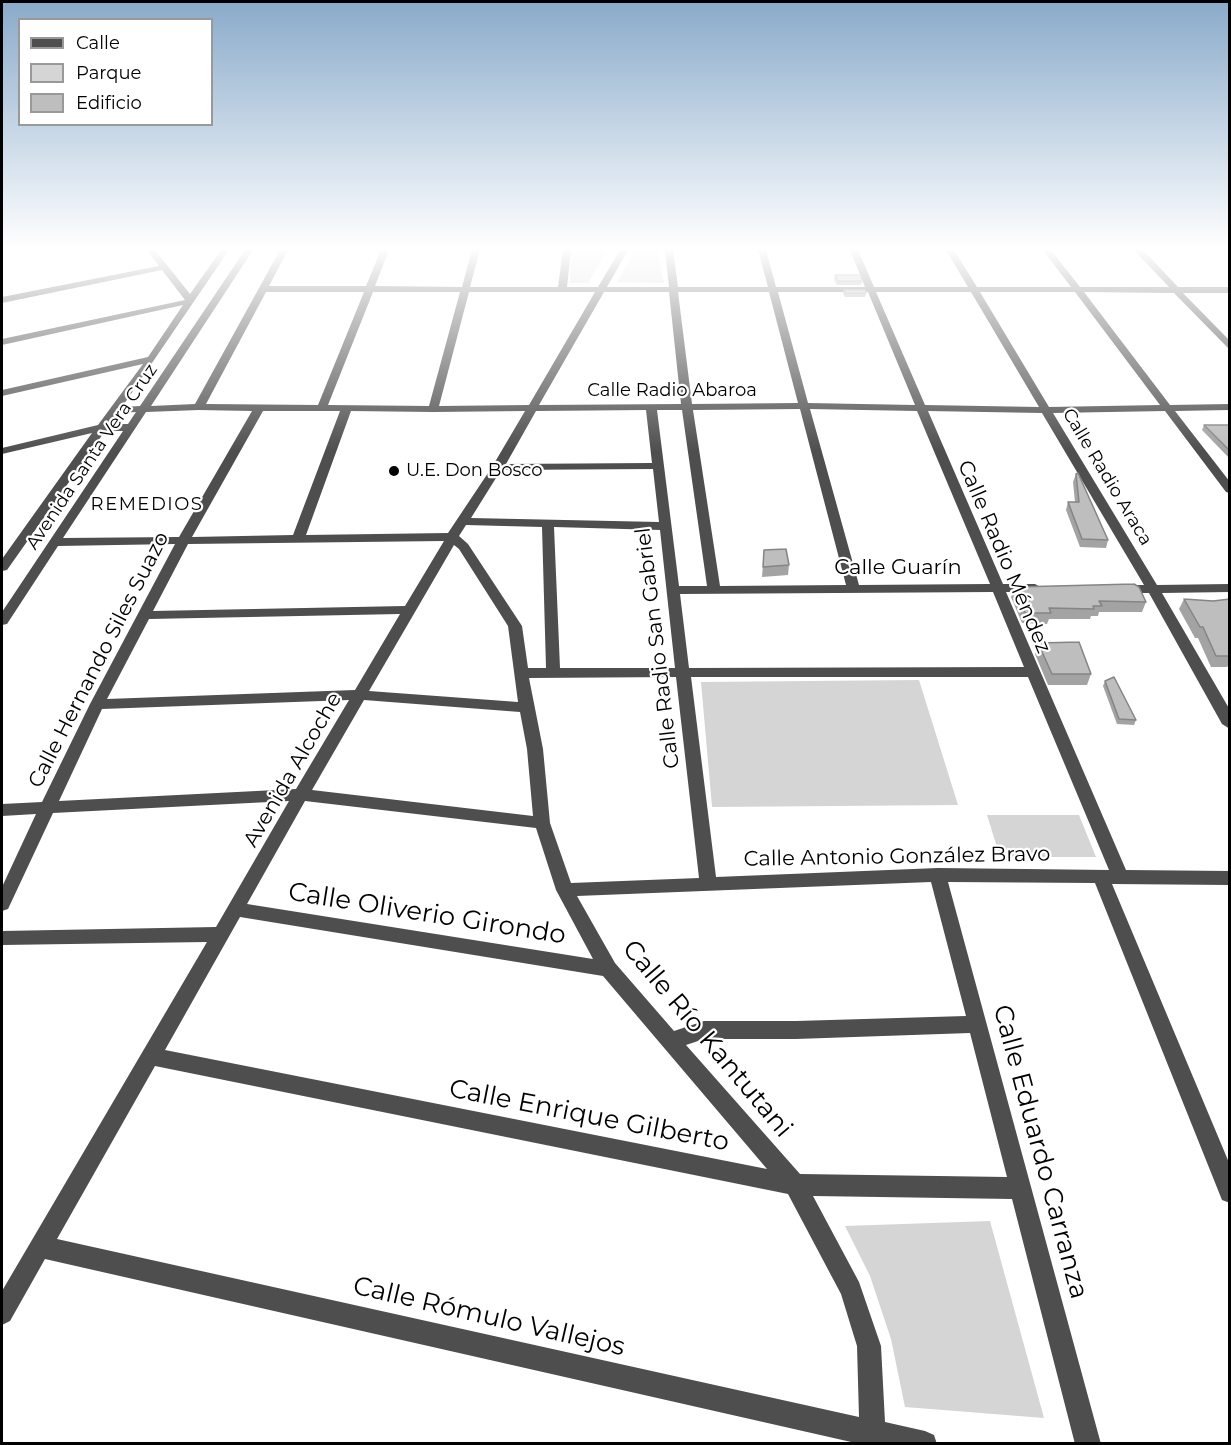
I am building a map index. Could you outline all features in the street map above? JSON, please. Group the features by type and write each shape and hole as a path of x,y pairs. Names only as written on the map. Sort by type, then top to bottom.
{"street":[{"path":"2,342 115,317"},
{"name":"Avenida Santa Vera Cruz","path":"2,567 180,317"},
{"name":"Avenida Santa Vera Cruz","path":"2,621 205,317"},
{"path":"200,407 246,317"},
{"path":"322,408 358,317"},
{"path":"433,409 458,317"},
{"name":"Avenida Alcoche","path":"2,1313 301,795 452,537 465,521 498,467 585,317"},
{"path":"676,317 714,589"},
{"path":"779,317 853,588"},
{"name":"Calle Radio Méndez","path":"883,317 1121,878"},
{"name":"Calle Radio Araca","path":"990,317 1153,589 1230,724"},
{"path":"1099,317 1230,490"},
{"path":"1203,317 1230,347"},
{"path":"2,393 151,359"},
{"name":"Calle Radio Abaroa","path":"114,410 200,407 532,409 804,406 1046,410 1230,407"},
{"name":"Calle Radio San Gabriel","path":"651,407 664,526 675,590 681,674 708,883"},
{"name":"Calle Hernando Siles Suazo","path":"2,904 97,704 183,541 259,408"},
{"path":"298,539 347,408"},
{"path":"2,451 100,428 133,427"},
{"path":"498,467 657,466"},
{"path":"465,521 664,526"},
{"path":"548,523 553,674"},
{"path":"55,542 452,537"},
{"name":"Calle Río Kantutani","path":"452,537 464,546 515,626 525,708 535,749 542,823 565,890 608,969 795,1185 850,1290 869,1346 874,1438"},
{"name":"Calle Guarín","path":"675,590 1052,588"},
{"path":"1108,589 1230,588"},
{"path":"144,615 410,610"},
{"path":"521,674 1032,672"},
{"path":"97,704 361,695 525,708"},
{"path":"2,810 301,795 542,823"},
{"name":"Calle Antonio González Bravo","path":"565,890 938,875 1230,878"},
{"name":"Calle Eduardo Carranza","path":"938,875 1088,1443"},
{"path":"1101,877 1230,1192"},
{"name":"Calle Oliverio Girondo","path":"237,909 608,969"},
{"path":"2,938 221,934"},
{"path":"671,1043 685,1035 704,1030 796,1030 978,1024"},
{"name":"Calle Enrique Gilberto","path":"152,1056 795,1185 1021,1188"},
{"name":"Calle Rómulo Vallejos","path":"40,1247 874,1438 925,1443"}],"green space":[{"path":"919,680 958,805 712,807 701,682"},
{"path":"987,815 1079,815 1096,857 1000,857"},
{"path":"990,1221 1044,1418 905,1407 891,1339 870,1276 845,1226"}],"building":[{"path":"1204,425 1230,425 1230,451"},
{"path":"1078,473 1108,540 1082,539 1068,502 1079,502 1076,474"},
{"path":"786,549 789,565 763,567 764,550"},
{"path":"1134,584 1139,587 1146,602 1099,601 1102,606 1093,606 1094,609 1049,608 1051,613 1025,613 1015,587"},
{"path":"1184,599 1213,601 1230,599 1230,656 1216,656 1203,627 1200,627"},
{"path":"1079,642 1091,674 1052,674 1038,643"},
{"path":"1114,677 1136,720 1119,719 1105,681"}],"place":[{"name":"U.E. Don Bosco","path":"394,471"}],"district":[{"name":"REMEDIOS","path":"147,505"}]}
